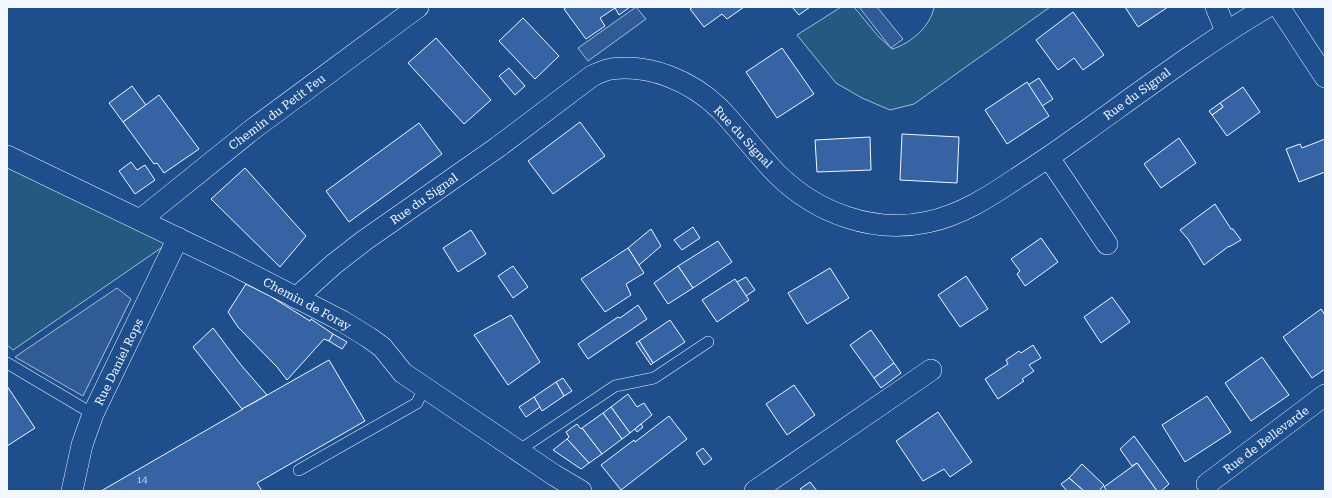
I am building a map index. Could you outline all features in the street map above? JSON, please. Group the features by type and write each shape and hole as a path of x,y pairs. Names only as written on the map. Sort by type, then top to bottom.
{"street":[{"name":"Chemin du Petit Feu","path":"140,220 253,129 418,7"},
{"path":"1216,7 1226,31"},
{"name":"Rue du Signal","path":"296,298 334,264 365,240 498,147 592,76 609,69 630,68 651,71 669,76 695,90 719,109 779,176 802,194 831,212 860,222 895,226 927,222 952,214 982,201 1049,158 1226,31 1267,7"},
{"path":"1279,7 1325,77"},
{"name":"Chemin de Foray","path":"7,156 178,238 342,321 368,336 382,348 403,373 554,476 581,491"},
{"path":"1049,158 1107,244"},
{"name":"Rue Daniel Rops","path":"72,491 82,445 93,414 178,238"},
{"path":"755,491 931,370"},
{"name":"Rue de Bellevarde","path":"1207,484 1325,395"}],"lane":[{"path":"518,451 615,386 654,378 708,342"},
{"path":"7,363 93,414"},
{"path":"298,470 417,402 424,387"}],"shaded area":[{"path":"636,7 646,19 588,61 578,48"},
{"path":"841,7 854,7 878,36 892,49 906,43 919,33 929,21 934,7 1050,7 914,104 890,110 862,98 836,83 797,35"},
{"path":"859,7 877,7 903,39 891,48"},
{"path":"7,151 177,237 13,350 7,345"},
{"path":"117,288 131,299 83,396 15,357"}],"building":[{"path":"567,7 630,7 619,15 615,8 600,18 605,26 586,39 564,9"},
{"path":"693,7 744,7 727,19 722,14 704,27 690,9"},
{"path":"792,7 810,7 799,15"},
{"path":"1125,7 1168,7 1138,27"},
{"path":"1073,12 1104,55 1083,70 1074,58 1058,70 1036,40"},
{"path":"523,18 559,56 535,79 499,41"},
{"path":"436,38 491,100 464,124 408,63"},
{"path":"782,48 814,94 777,118 746,72"},
{"path":"509,68 525,86 515,95 499,76"},
{"path":"1039,78 1053,99 1042,106 1028,85"},
{"path":"1027,82 1049,116 1007,144 985,110"},
{"path":"132,86 146,105 123,122 109,103"},
{"path":"1243,87 1260,112 1227,136 1212,115 1223,107 1220,103"},
{"path":"159,95 199,149 164,173 157,163 154,164 123,122"},
{"path":"1220,103 1223,107 1212,115 1209,111"},
{"path":"580,122 605,156 553,194 528,161"},
{"path":"419,123 442,154 349,222 326,191"},
{"path":"902,134 959,137 957,183 900,180"},
{"path":"870,137 871,170 817,172 815,140"},
{"path":"1179,138 1196,163 1161,188 1144,164"},
{"path":"1325,139 1325,172 1299,182 1286,149 1300,144 1302,148"},
{"path":"131,162 137,170 145,165 155,180 135,194 119,171"},
{"path":"245,168 306,236 280,267 211,199"},
{"path":"1215,204 1231,229 1233,229 1241,240 1229,246 1204,265 1188,239 1180,230"},
{"path":"693,227 700,238 682,250 674,240"},
{"path":"651,229 661,246 639,265 628,248"},
{"path":"471,230 486,254 458,272 443,248"},
{"path":"1041,238 1058,262 1025,286 1017,274 1020,271 1011,259"},
{"path":"718,241 732,262 693,288 678,266"},
{"path":"628,248 644,273 626,284 631,295 605,312 581,279"},
{"path":"513,266 528,287 513,298 498,276"},
{"path":"678,266 693,288 668,304 654,283"},
{"path":"830,268 849,298 807,324 788,293"},
{"path":"966,276 988,309 960,327 938,295"},
{"path":"746,277 755,290 746,296 737,282"},
{"path":"735,279 749,300 717,322 702,300"},
{"path":"246,284 270,296 310,321 311,319 333,334 329,341 324,339 287,380 277,367 238,327 228,312"},
{"path":"1112,297 1130,322 1101,343 1084,317"},
{"path":"638,305 647,319 588,359 578,344"},
{"path":"1321,309 1325,315 1325,369 1312,378 1283,337"},
{"path":"511,315 540,362 508,385 474,335"},
{"path":"670,320 685,342 653,363 639,341"},
{"path":"213,328 241,365 267,395 242,409 193,347"},
{"path":"871,330 894,363 874,378 850,345"},
{"path":"333,334 347,342 342,349 329,341"},
{"path":"639,341 653,363 651,365 636,343"},
{"path":"1033,345 1041,358 1029,365 1034,371 1022,379 1024,381 998,399 985,379 1008,364 1006,360 1019,351 1021,353"},
{"path":"1262,357 1289,395 1251,421 1225,383"},
{"path":"329,360 365,421 257,483 262,491 101,491 242,409"},
{"path":"894,363 901,373 881,388 874,378"},
{"path":"563,378 572,391 564,396 556,382"},
{"path":"556,382 564,396 542,411 534,397"},
{"path":"794,385 815,415 787,435 766,404"},
{"path":"7,386 35,428 7,446"},
{"path":"628,394 637,407 644,403 652,415 630,433 611,407"},
{"path":"1207,396 1231,432 1185,462 1162,425"},
{"path":"534,397 540,407 526,417 519,407"},
{"path":"611,407 630,433 622,439 603,413"},
{"path":"938,412 972,462 950,477 944,469 923,481 896,441"},
{"path":"603,413 622,439 602,454 582,428"},
{"path":"669,416 687,439 621,490 601,465 634,440 635,442"},
{"path":"577,424 581,429 582,428 602,454 589,463 567,439 569,437 566,432"},
{"path":"641,424 643,427 637,432 635,429"},
{"path":"1134,436 1169,484 1161,491 1157,491 1137,463 1132,466 1120,449"},
{"path":"567,439 589,463 581,469 553,450"},
{"path":"703,448 712,459 704,465 696,453"},
{"path":"1137,463 1157,491 1107,491 1104,487"},
{"path":"1082,464 1104,485 1099,491 1084,491 1069,478"},
{"path":"1069,478 1084,491 1067,491 1061,484"},
{"path":"810,482 817,491 802,491 800,489"}]}
